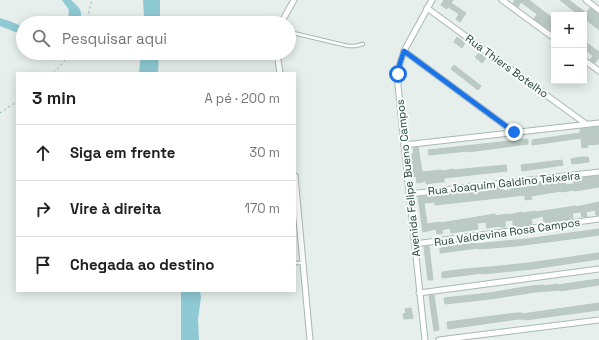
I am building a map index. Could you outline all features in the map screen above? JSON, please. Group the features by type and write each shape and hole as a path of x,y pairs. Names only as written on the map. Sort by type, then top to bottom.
{"street":[{"path":"285,16 294,0"},
{"name":"Avenida Felipe Bueno Campos","path":"425,340 398,85 400,63 404,51 432,0"},
{"path":"502,0 551,36"},
{"path":"586,0 599,10"},
{"name":"Rua Thiers Botelho","path":"427,8 586,124"},
{"path":"404,51 514,132"},
{"path":"278,60 280,72"},
{"path":"587,62 599,71"},
{"path":"404,145 599,123"},
{"name":"Rua Joaquim Galdino Teixeira","path":"409,194 599,172"},
{"path":"296,187 310,340"},
{"name":"Rua Valdevina Rosa Campos","path":"415,244 599,219"},
{"path":"419,293 599,269"},
{"path":"439,340 599,320"}],"lane":[{"path":"296,34 348,46 363,44"},
{"path":"296,263 303,262"}],"path":[{"path":"88,16 92,0"},
{"path":"55,72 65,60"},
{"path":"0,114 16,103"}],"water":[{"path":"62,0 71,0 79,8 81,16 68,16 69,10"},
{"path":"143,0 160,0 160,16 144,16"},
{"path":"0,18 12,22 16,24 16,32 0,26"},
{"path":"140,60 159,60 158,72 139,72"},
{"path":"181,292 200,292 201,297 198,319 199,340 181,340"}],"building":[{"path":"444,0 453,0 451,3 466,13 460,22 456,19 459,14 448,7 447,9 441,5"},
{"path":"515,0 529,0 551,17 551,31 534,19 537,14 521,2 518,7 513,3"},
{"path":"560,0 569,0 585,12 575,12"},
{"path":"590,8 599,15 599,30 587,20 587,12"},
{"path":"457,37 465,43 462,48 454,42"},
{"path":"587,43 599,52 599,58 595,63 590,60 593,56 587,51"},
{"path":"479,53 486,58 482,63 475,57"},
{"path":"454,65 481,86 478,90 451,69"},
{"path":"599,127 599,144 587,145 588,147 582,148 581,138 532,145 532,140 580,133 580,129"},
{"path":"528,139 528,144 468,152 429,155 428,150"},
{"path":"418,147 422,172 506,165 507,171 444,178 444,182 426,184 426,181 417,183 416,176 412,177 409,154 414,154 413,148"},
{"path":"588,157 589,162 572,164 571,159"},
{"path":"562,160 563,165 522,171 521,165"},
{"path":"599,176 599,187 531,196 532,199 525,200 525,195 435,205 435,202 424,203 427,224 495,214 495,216 508,215 522,212 536,212 576,207 599,202 599,215 596,215 595,210 586,212 587,217 582,217 581,212 572,213 573,219 544,222 543,216 531,219 532,224 513,226 513,220 505,221 505,227 500,226 487,228 486,222 477,223 478,229 451,233 450,228 442,230 443,233 437,234 436,229 423,232 418,197 503,187 503,191 511,190 511,186 565,180 566,185 574,184 573,179"},
{"path":"599,229 599,235 516,246 478,248 440,253 440,248 445,247 526,239"},
{"path":"429,246 433,280 428,280 424,247"},
{"path":"599,253 599,259 533,269 442,278 442,272 529,263"},
{"path":"599,279 599,285 561,291 535,292 445,304 444,298 531,286 557,285"},
{"path":"434,295 439,330 434,331 429,296"},
{"path":"599,303 599,310 448,329 447,322 516,313 522,314"},
{"path":"411,308 413,318 404,319 403,314 406,313 405,309"}],"route":[{"path":"398,74 404,51 514,132"}]}
